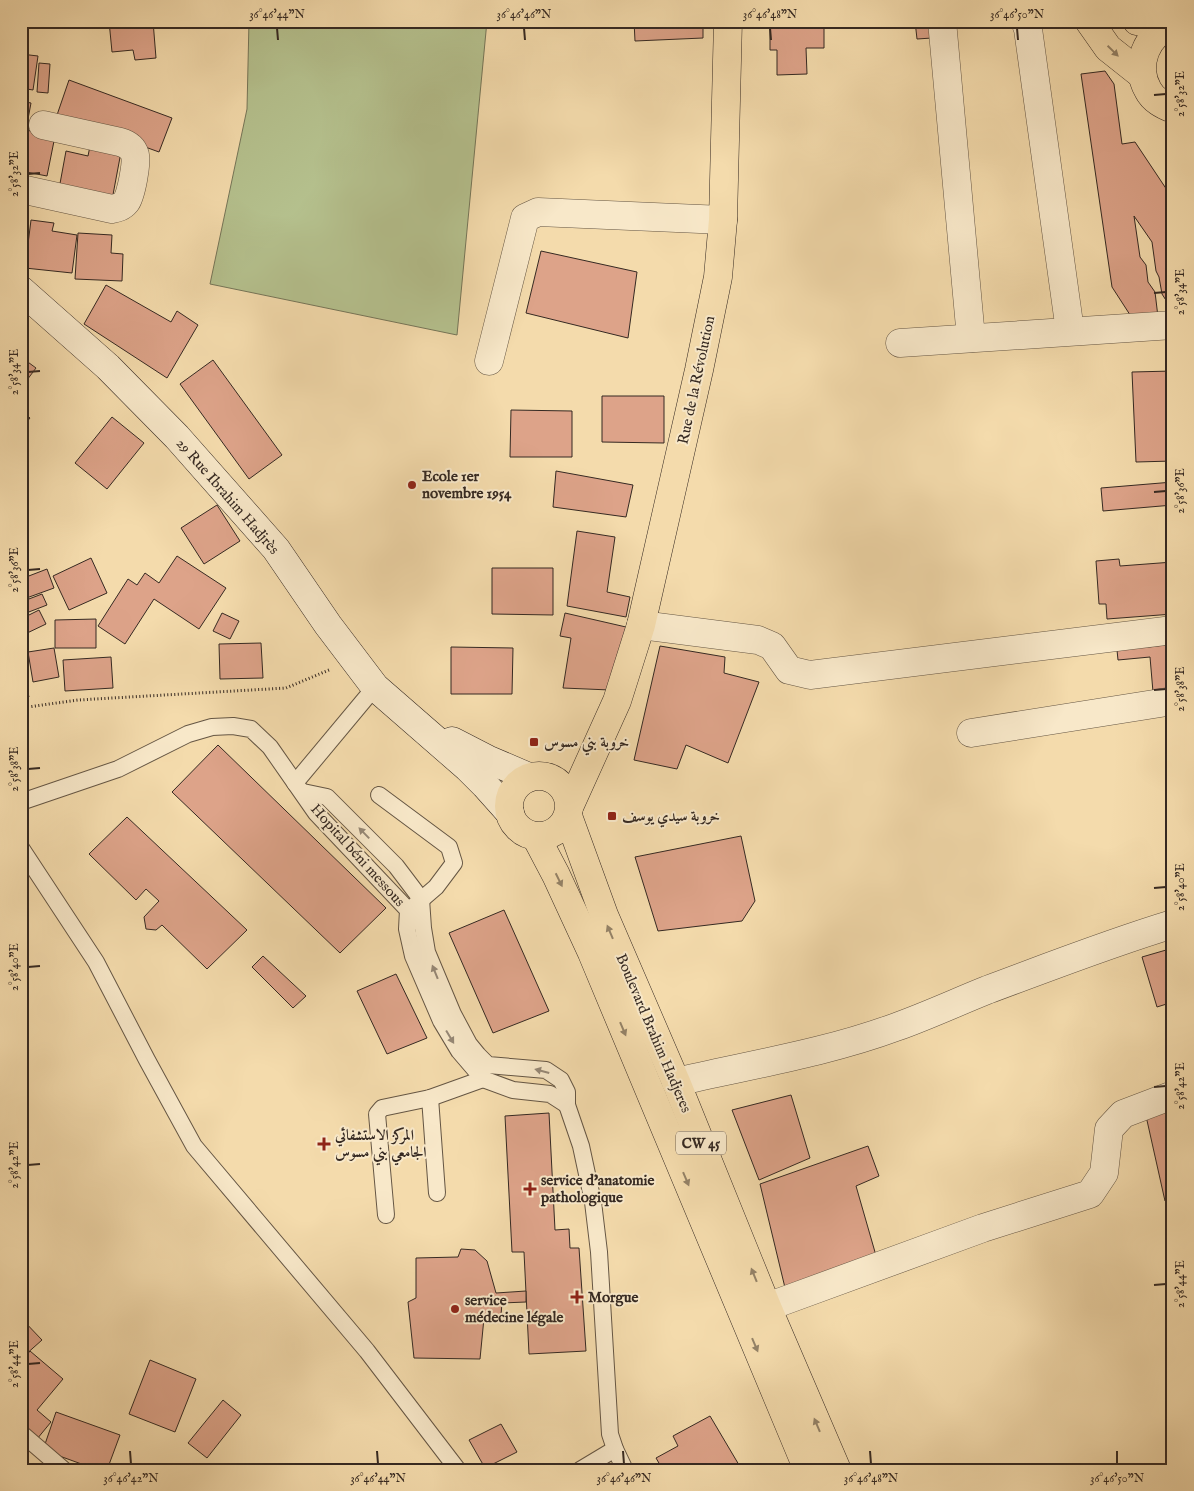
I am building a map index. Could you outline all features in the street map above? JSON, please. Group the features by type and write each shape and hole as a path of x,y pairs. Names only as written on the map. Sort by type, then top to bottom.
{"main road":[{"name":"Rue de la Révolution","path":"569,810 617,701 641,625 718,277 723,220 728,21"},
{"path":"1090,21 1108,48 1142,76"},
{"path":"1137,21 1169,26"},
{"path":"1169,26 1151,39 1143,56 1142,76 1148,91 1160,103 1173,109"},
{"path":"540,778 561,784 567,794 569,810 564,825 556,832 536,837 524,833 515,824 510,813 509,802 513,792 520,783 540,778 605,729"},
{"name":"Boulevard Brahim Hadjeres","path":"569,810 604,915 676,1082 767,1307 837,1470"},
{"name":"Boulevard Brahim Hadjeres","path":"536,837 556,875 588,945 808,1470"}],"street":[{"path":"942,21 971,338"},
{"path":"1025,21 1028,29 1070,332"},
{"path":"21,189 112,209 122,206 128,198 136,159 130,146 120,142 43,125"},
{"path":"489,361 525,218 538,212 723,220"},
{"name":"29 Rue Ibrahim Hadjrès","path":"21,290 108,367 177,438 276,549 328,626 375,687 468,768 510,813"},
{"path":"900,343 1173,325"},
{"path":"641,625 758,640 772,646 789,670 810,674 1173,630"},
{"path":"971,733 1173,701"},
{"name":"29 Rue Ibrahim Hadjrès","path":"413,721 488,759 540,778"},
{"path":"676,1082 824,1049 896,1028 1055,965 1127,938 1173,924"},
{"path":"767,1307 983,1228 1090,1194 1104,1173 1109,1129 1122,1114 1173,1095"}],"lane":[{"path":"299,787 375,687"},
{"name":"Hopital béni messous","path":"21,802 118,769 188,734 212,728 233,726 251,729 270,747 316,813 408,910 407,929 413,956 441,1021 459,1051 483,1079 513,1090 550,1094 567,1105"},
{"name":"Hopital béni messous","path":"299,787 327,797 396,866 421,899 422,928 427,952 452,1014 469,1044 488,1065 546,1070 561,1080 567,1092 567,1105 581,1146 599,1252 610,1434 625,1470"},
{"path":"379,795 449,847 454,863 436,888 408,910"},
{"path":"21,848 96,962 142,1052 194,1146 367,1351 458,1470"},
{"path":"386,1215 376,1114 382,1108 430,1098 483,1079"},
{"path":"430,1098 438,1193"},
{"path":"21,1433 64,1470"},
{"path":"580,1470 615,1449"}],"path":[{"path":"21,708 78,700 286,688 354,660"}],"green space":[{"path":"249,21 487,21 457,335 210,284 247,109"}],"building":[{"path":"109,21 153,21 156,58 135,60 133,50 112,52"},
{"path":"634,21 703,21 703,38 635,41"},
{"path":"770,21 824,21 824,48 806,48 807,74 777,75 777,50 770,50"},
{"path":"915,21 946,21 947,37 917,39"},
{"path":"21,54 38,56 33,90 21,88"},
{"path":"39,63 50,64 48,93 37,92"},
{"path":"1105,71 1114,84 1122,144 1135,142 1173,199 1173,314 1170,314 1169,305 1162,294 1156,271 1152,242 1134,216 1140,257 1146,265 1148,282 1155,292 1158,317 1134,321 1112,287 1081,74"},
{"path":"69,80 172,118 159,152 57,115"},
{"path":"21,101 31,103 28,119 21,118"},
{"path":"21,129 55,136 47,176 21,171"},
{"path":"90,146 121,152 112,200 59,189 66,151 88,156"},
{"path":"31,220 54,223 52,231 77,235 72,273 25,268"},
{"path":"78,233 112,235 111,253 123,254 122,281 75,279"},
{"path":"541,251 637,272 628,338 526,313"},
{"path":"106,285 171,322 177,311 198,325 167,378 84,324"},
{"path":"21,357 36,368 21,388"},
{"path":"213,360 282,455 249,479 180,384"},
{"path":"1173,371 1173,461 1136,462 1132,372"},
{"path":"602,396 664,396 664,443 602,442"},
{"path":"21,410 30,418 21,429"},
{"path":"511,410 572,411 572,457 510,457"},
{"path":"112,417 144,443 107,489 75,463"},
{"path":"556,471 633,485 626,517 553,507"},
{"path":"1173,482 1173,505 1103,511 1101,488"},
{"path":"217,505 240,541 204,564 181,528"},
{"path":"577,531 615,537 607,592 630,597 626,617 567,606"},
{"path":"177,556 226,588 199,629 154,599 125,644 98,626 128,579 137,585 145,573 159,583"},
{"path":"91,558 107,593 69,610 53,576"},
{"path":"1119,559 1120,566 1173,562 1173,614 1107,619 1106,604 1099,604 1096,561"},
{"path":"492,568 553,568 553,615 492,614"},
{"path":"47,569 54,588 21,600 21,579"},
{"path":"42,594 47,605 21,615 21,602"},
{"path":"39,610 46,624 23,635 21,619"},
{"path":"222,613 239,621 230,639 213,631"},
{"path":"565,613 626,627 610,690 563,688 571,638 560,636"},
{"path":"96,619 96,648 55,648 55,620"},
{"path":"1115,630 1148,647 1173,644 1173,690 1153,692 1150,657 1118,660"},
{"path":"261,643 263,678 220,679 219,644"},
{"path":"660,646 725,657 724,673 759,682 728,763 686,745 677,769 634,760"},
{"path":"451,647 513,648 512,694 451,694"},
{"path":"54,648 59,677 33,682 28,652"},
{"path":"111,657 113,688 65,691 63,660"},
{"path":"21,667 29,697 21,699"},
{"path":"218,745 386,908 340,953 172,792"},
{"path":"127,817 247,930 207,969 162,925 156,930 146,929 144,917 159,901 146,889 136,900 89,854"},
{"path":"741,836 755,901 742,921 658,931 635,857"},
{"path":"504,910 549,1011 493,1033 449,933"},
{"path":"1173,948 1173,1002 1157,1007 1142,957"},
{"path":"263,956 306,996 293,1008 252,967"},
{"path":"396,974 427,1038 387,1054 357,991"},
{"path":"791,1095 810,1158 759,1180 732,1110"},
{"path":"1173,1101 1173,1199 1165,1201 1144,1107"},
{"path":"549,1113 555,1230 569,1229 570,1248 579,1248 586,1351 529,1354 524,1252 512,1252 505,1116"},
{"path":"868,1146 879,1176 856,1186 877,1259 787,1296 760,1184"},
{"name":"service médecine légale","path":"461,1249 475,1250 487,1261 496,1293 526,1291 526,1302 502,1303 501,1315 484,1318 480,1359 414,1358 408,1302 416,1298 416,1258 458,1257"},
{"path":"21,1318 42,1340 24,1356 21,1353"},
{"path":"30,1351 63,1379 37,1410 51,1422 37,1439 21,1426 21,1362"},
{"path":"150,1360 196,1379 175,1432 129,1414"},
{"path":"223,1400 241,1415 207,1458 188,1443"},
{"path":"56,1412 120,1435 107,1470 98,1470 43,1450"},
{"path":"710,1416 742,1470 663,1470 656,1458 678,1446 673,1436"},
{"path":"501,1424 517,1452 485,1468 469,1440"}],"place":[{"name":"Ecole 1er novembre 1954","path":"412,485"},
{"name":"خروبة بني مسوس","path":"534,742"},
{"name":"خروبة سيدي يوسف","path":"612,816"},
{"name":"المركز الاستشفائي الجامعي بني مسوس","path":"324,1144"},
{"name":"service d'anatomie pathologique","path":"530,1189"},
{"name":"Morgue","path":"577,1297"},
{"name":"service médecine légale","path":"455,1309"}]}
